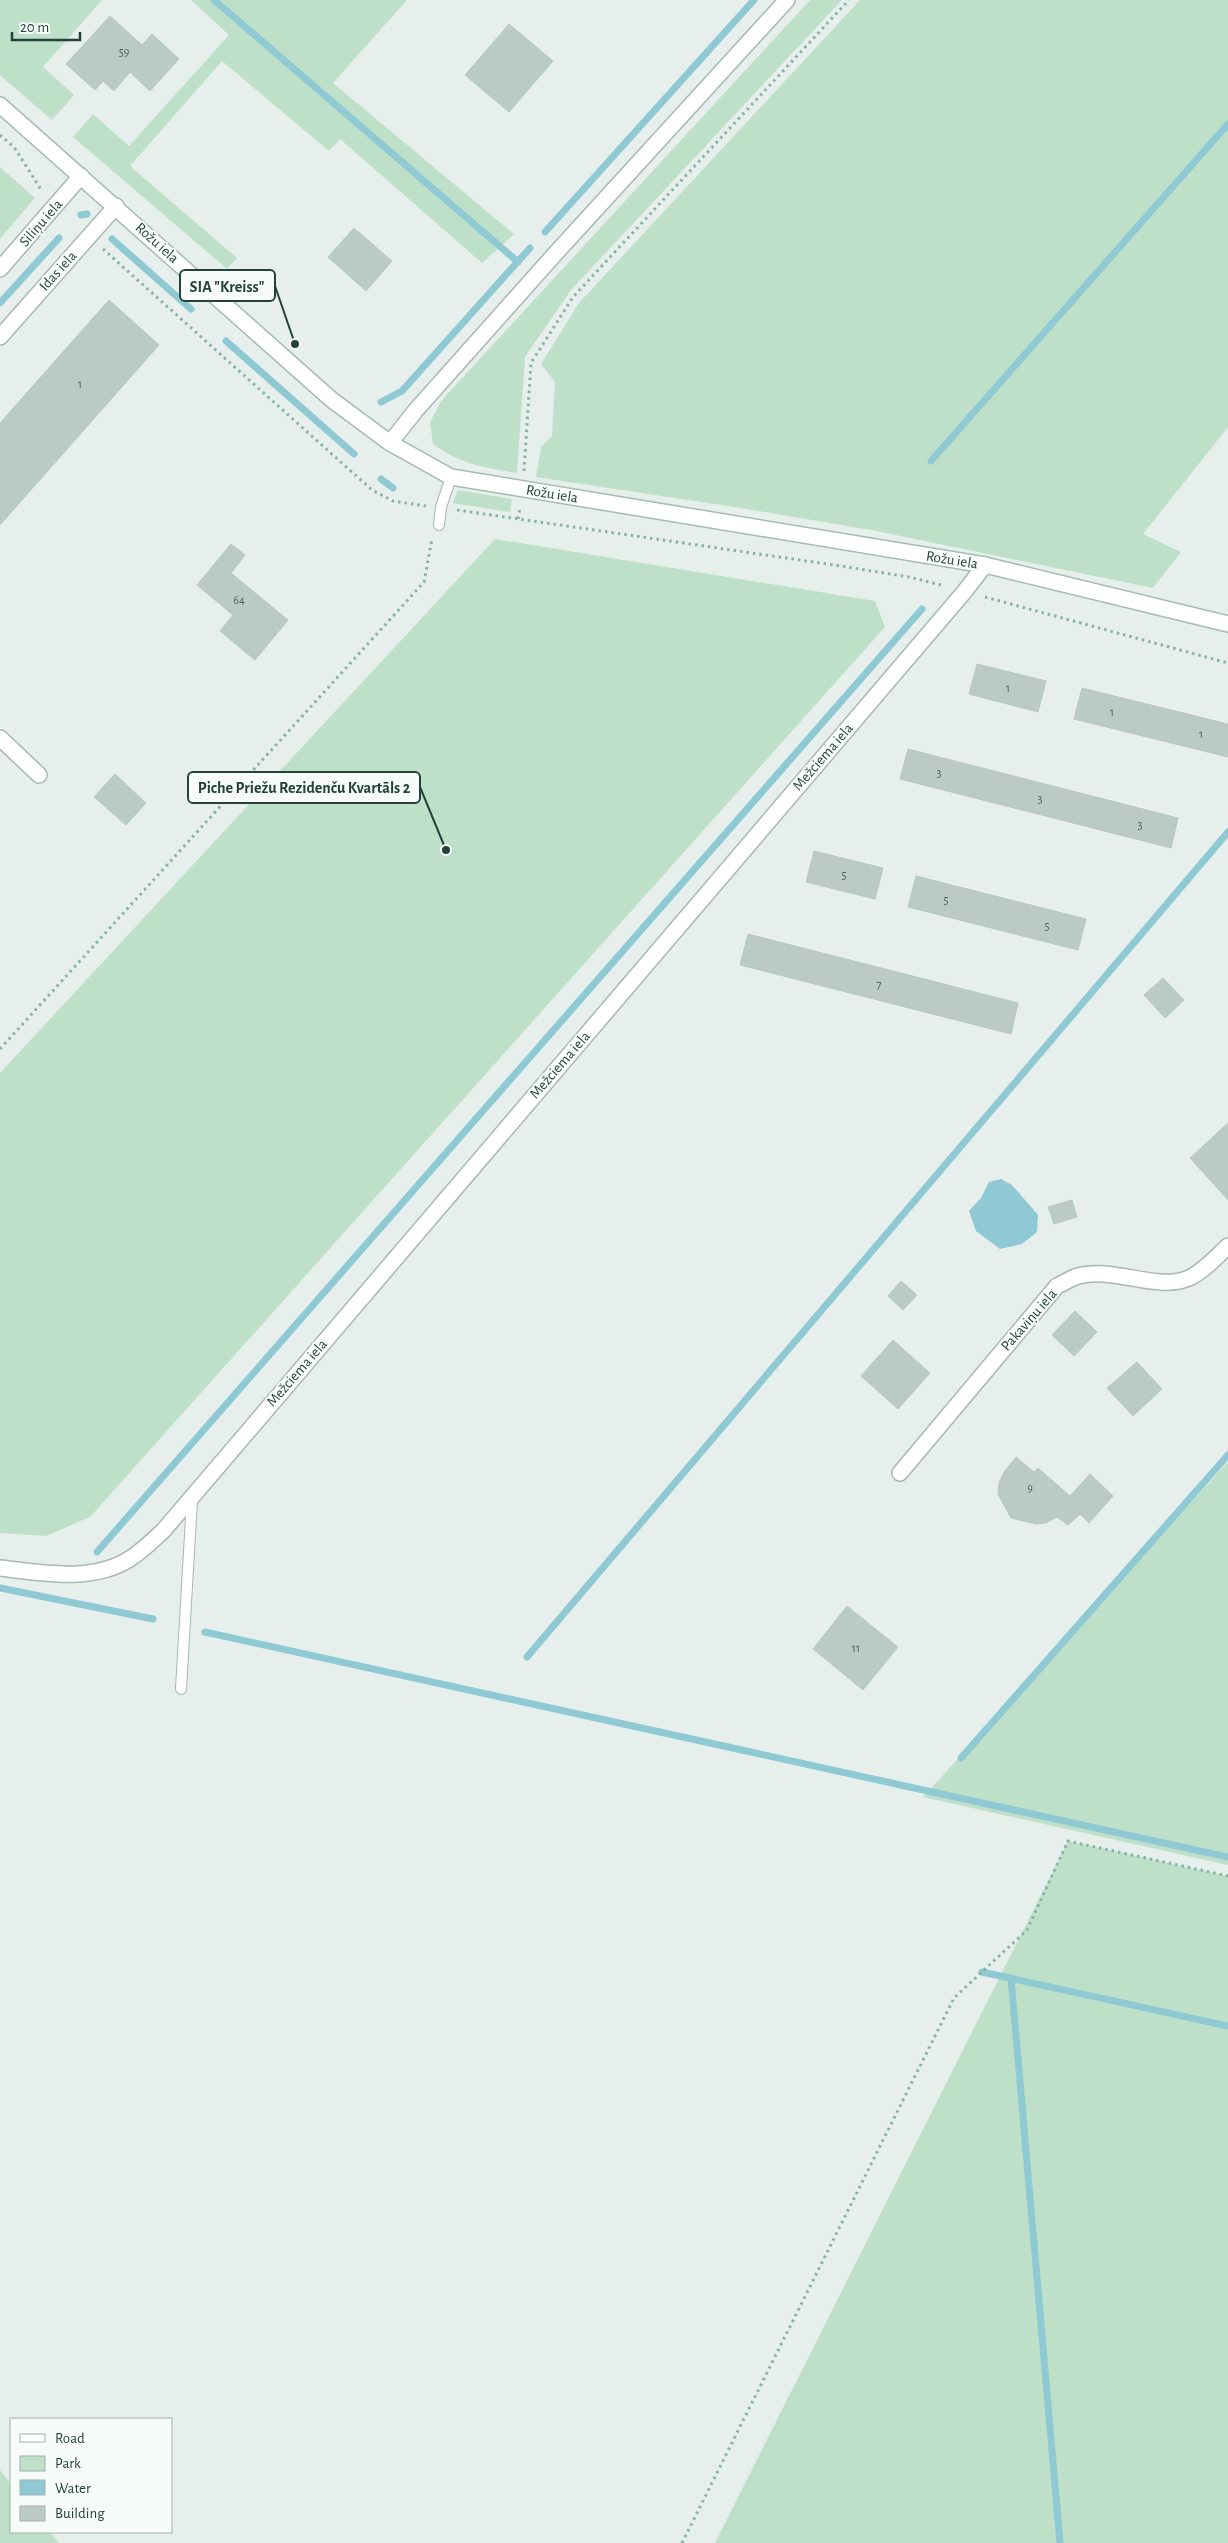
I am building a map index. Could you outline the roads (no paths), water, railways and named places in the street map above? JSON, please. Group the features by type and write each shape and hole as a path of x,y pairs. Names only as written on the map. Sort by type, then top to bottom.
{"street":[{"path":"390,443 416,410 555,254 787,0"},
{"name":"Rožu iela","path":"0,105 116,206 332,400 390,443 451,477 985,565 1228,624"},
{"name":"Siliņu iela","path":"0,270 81,176"},
{"name":"Idas iela","path":"0,337 116,206"},
{"name":"Mežciema iela","path":"0,1568 44,1574 90,1574 130,1559 164,1531 192,1500 264,1411 965,591 985,565"},
{"path":"0,738 39,775"},
{"name":"Pakaviņu iela","path":"900,1473 1057,1286 1077,1276 1098,1273 1168,1282 1188,1278 1203,1270 1228,1246"}],"lane":[{"path":"439,525 451,477"},
{"path":"181,1689 192,1500"}],"water":[{"path":"1001,1179 1012,1185 1038,1215 1037,1232 1022,1244 1000,1249 976,1231 969,1211 981,1198 989,1182"}],"waterway":[{"path":"214,0 518,262"},
{"path":"545,232 754,0"},
{"path":"931,461 1228,124"},
{"path":"81,215 87,214"},
{"path":"0,303 59,238"},
{"path":"112,239 191,309"},
{"path":"381,402 402,391 530,248"},
{"path":"226,341 354,454"},
{"path":"381,479 393,488"},
{"path":"97,1552 922,609"},
{"path":"527,1657 1228,832"},
{"path":"961,1758 1228,1455"},
{"path":"0,1588 153,1619"},
{"path":"205,1632 1228,1857"},
{"path":"982,1972 1228,2026"},
{"path":"1011,1978 1060,2543"}],"place":[{"name":"SIA \"Kreiss\"","path":"295,344"},
{"name":"Piche Priežu Rezidenču Kvartāls 2","path":"446,850"}]}
